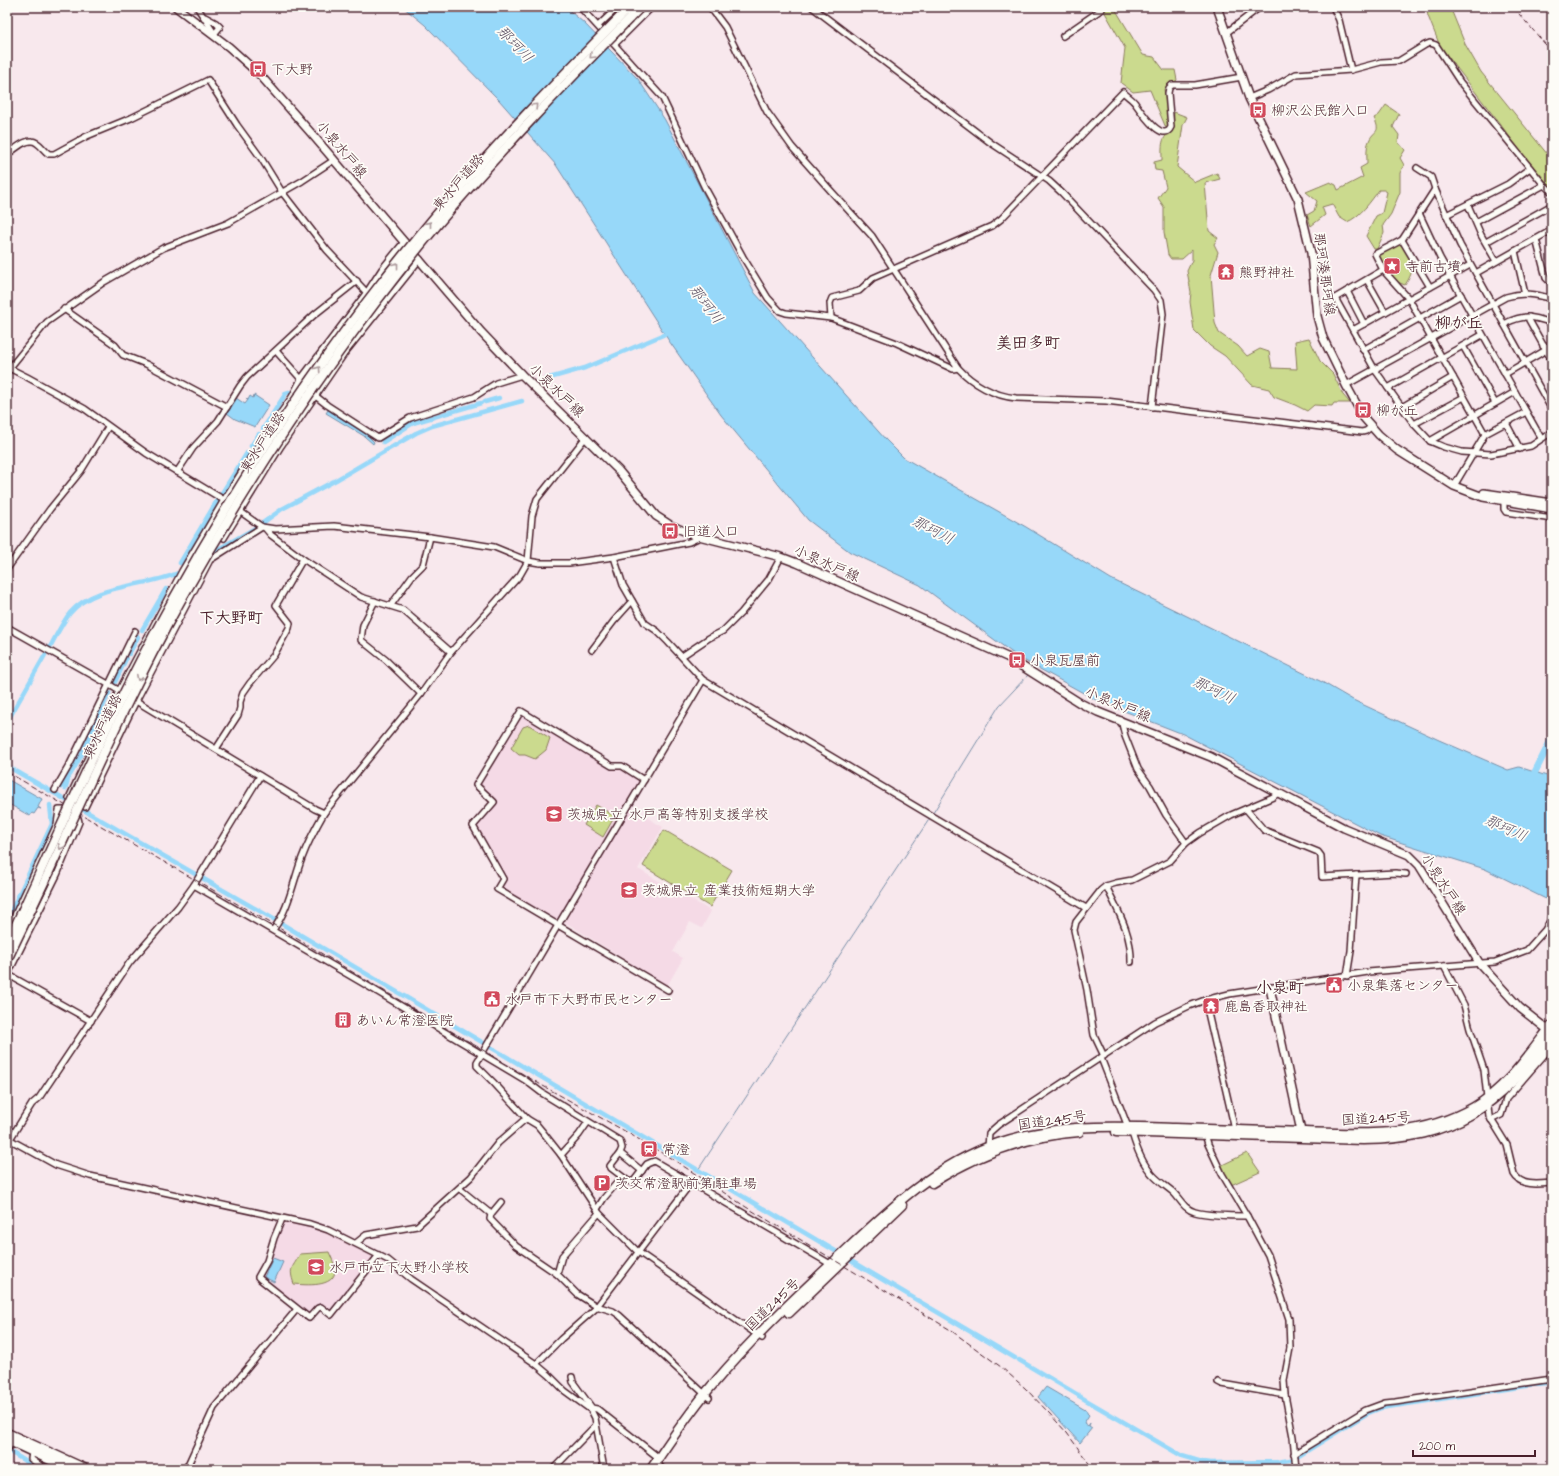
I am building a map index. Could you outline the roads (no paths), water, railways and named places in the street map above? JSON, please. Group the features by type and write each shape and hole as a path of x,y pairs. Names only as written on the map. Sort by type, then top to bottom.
{"highway":[{"name":"東水戸道路","path":"7,944 100,743 145,652 174,598 226,510 288,412 355,318 432,220 525,116 631,7"},
{"name":"東水戸道路","path":"7,960 106,745 151,655 232,513 299,410 365,317 438,224 531,120 641,7"},
{"name":"国道245号","path":"1204,1132 1235,1130 1381,1140 1416,1136 1457,1122 1487,1102 1551,1031"},
{"name":"国道245号","path":"650,1469 659,1465 707,1396 760,1337 834,1266 918,1192 989,1150 1066,1134 1130,1130 1301,1135"},
{"path":"9,1442 69,1469"},
{"path":"9,1442 86,1469"}],"main road":[{"name":"小泉水戸線","path":"176,7 216,36 260,75 420,259 481,332 618,470 656,516 675,528 700,537 781,557 797,563 1002,655 1032,672 1080,703 1098,712 1211,757 1344,828 1412,857 1425,875 1480,964 1520,1008 1551,1031"},
{"name":"那珂湊那珂線","path":"1217,7 1249,98 1298,199 1311,253 1317,316 1327,348 1358,409 1379,436 1397,450 1454,486 1483,498 1552,509"},
{"name":"那珂湊那珂線","path":"1474,493 1485,493 1552,504"},
{"path":"1270,988 1301,1135"}],"street":[{"path":"197,7 216,36"},
{"path":"580,7 662,97 704,186 768,298 780,311 831,318 953,368 958,368"},
{"path":"598,26 618,7"},
{"path":"615,44 652,7"},
{"path":"710,7 725,27 767,112 792,147 872,236 962,374 991,392 1008,397 1106,402 1362,432 1371,427"},
{"path":"812,7 991,143 1042,176 1085,216 1154,290 1161,300 1163,314 1152,407"},
{"path":"1063,36 1103,7"},
{"path":"1226,33 1260,7"},
{"path":"1333,7 1339,20 1351,70"},
{"path":"1249,98 1268,90 1296,74 1351,70 1381,62 1399,61 1430,43 1436,45 1460,82 1530,168 1552,192"},
{"path":"831,318 830,303 832,298 859,290 873,278 992,226 1001,219 1123,92 1134,102 1154,126 1159,130 1167,132 1171,127 1168,93 1169,88 1172,85 1195,85 1242,77"},
{"path":"7,155 26,141 37,142 49,154 54,154 87,136 131,118 208,80 237,125 261,158 282,192 327,250 367,292 379,310"},
{"path":"334,160 228,223 163,248 104,282 53,316 39,330 8,369 71,400 85,409 108,427 241,511 303,559 361,597 391,605 410,614 451,652"},
{"path":"1417,168 1431,177 1446,215 1470,265 1476,273 1552,410"},
{"path":"1446,215 1508,184 1530,168"},
{"path":"1476,222 1544,184"},
{"path":"1435,189 1402,240 1375,254 1383,270 1409,299 1485,434"},
{"path":"1486,242 1552,204"},
{"path":"1468,205 1496,261"},
{"path":"1419,213 1440,258 1541,438"},
{"path":"1476,273 1552,230"},
{"path":"1536,239 1546,278 1549,281 1552,281"},
{"path":"1402,240 1430,287"},
{"path":"69,798 119,691 207,528 265,435 292,397 301,378 367,292 382,269 404,242"},
{"path":"1515,251 1525,294"},
{"path":"207,528 224,538 281,446 344,354 420,259"},
{"path":"1353,330 1470,265"},
{"path":"1383,270 1335,298 1375,370 1414,424 1430,441 1444,447 1474,454 1491,454 1531,446 1552,432"},
{"path":"1367,280 1385,312"},
{"path":"178,472 193,448 218,421 240,386 314,315 357,281"},
{"path":"1347,291 1364,324"},
{"path":"1346,385 1506,297 1525,294 1538,295 1552,299"},
{"path":"1363,350 1461,295"},
{"path":"64,309 115,346 123,355 146,364 227,407"},
{"path":"1504,324 1518,318 1529,317 1552,323"},
{"path":"1529,317 1552,361"},
{"path":"1388,388 1482,335"},
{"path":"1463,346 1495,403"},
{"path":"1505,374 1545,348 1552,347"},
{"path":"276,351 301,378 315,397 378,438 410,418 474,397 496,383 522,375"},
{"path":"1402,407 1453,377"},
{"path":"1430,441 1515,392"},
{"path":"1414,424 1464,397"},
{"path":"1454,486 1485,434 1526,412"},
{"path":"1506,423 1520,448"},
{"path":"7,568 50,509 81,471 108,427"},
{"path":"273,930 285,908 310,839 324,813 421,694 451,652 520,575 528,561 532,516 537,499 586,437"},
{"path":"1504,502 1504,509 1506,512 1552,519"},
{"path":"85,807 136,701 210,560 262,526 275,529 334,526 430,537 494,547 528,561 540,563 569,563 614,557 689,542 700,537"},
{"path":"391,605 412,576 423,565 430,537"},
{"path":"614,557 623,585 645,623 657,631 703,680 1086,908"},
{"path":"682,656 709,638 723,631 741,613 768,579 781,557"},
{"path":"216,749 238,715 243,693 274,654 289,628 290,623 276,605 303,559"},
{"path":"177,582 194,589"},
{"path":"375,601 363,625 361,640 386,660 421,694"},
{"path":"592,650 614,621 632,601"},
{"path":"7,627 108,684 324,813"},
{"path":"55,790 70,764 108,684 136,631"},
{"path":"703,680 559,925 481,1054 477,1062 477,1066 527,1119 537,1125 562,1155 598,1211 637,1251 760,1337"},
{"path":"644,780 622,766 612,766 521,711 476,785 494,802 473,826 503,879 497,889 668,990"},
{"path":"1121,720 1125,736 1138,769 1150,786 1166,815 1186,843"},
{"path":"260,776 194,885 178,907 130,962 39,1098 32,1104 8,1140 56,1165 90,1176 282,1218 293,1219 328,1230 356,1242 379,1255 536,1364 592,1409 597,1409 659,1465"},
{"path":"1247,1216 1204,1214 1194,1212 1185,1207 1174,1193 1152,1174 1146,1166 1140,1156 1094,1035 1089,998 1074,930 1076,922 1086,908 1106,886 1132,880 1170,861 1186,843 1231,815 1274,797 1278,793"},
{"path":"1246,809 1264,830 1318,852 1321,856 1322,877 1395,873 1406,874"},
{"path":"7,932 57,824 59,810 64,810 78,818 79,822 57,875 7,975 91,1021"},
{"path":"1347,976 1351,951 1356,876"},
{"path":"194,885 273,930 525,1080 542,1093 620,1141 622,1148 610,1166 628,1181 633,1182 647,1164 654,1162 733,1206 834,1266"},
{"path":"1106,886 1132,947 1131,962"},
{"path":"989,1150 989,1133 998,1125 1155,1022 1189,1006 1229,994 1387,970 1495,962 1527,950 1545,930 1550,921 1551,915"},
{"path":"1444,966 1459,993 1464,1006 1484,1070 1487,1102 1491,1120 1507,1145 1515,1178 1531,1184 1552,1184"},
{"path":"1205,1000 1235,1130"},
{"path":"1491,1120 1501,1115 1506,1099 1552,1046"},
{"path":"356,1242 366,1235 417,1226 460,1189 498,1143 527,1119"},
{"path":"562,1155 588,1122"},
{"path":"1204,1132 1222,1174 1268,1255 1289,1319 1290,1348 1284,1380 1285,1395 1293,1437 1296,1469"},
{"path":"620,1153 642,1170"},
{"path":"557,1274 562,1256 598,1211 604,1198 622,1177"},
{"path":"536,1364 595,1305 691,1183"},
{"path":"460,1189 491,1214"},
{"path":"501,1202 491,1214 490,1219 516,1246 557,1274 577,1294 595,1305 620,1315 707,1396"},
{"path":"282,1218 267,1261 258,1277 309,1318 318,1308 321,1307 331,1315 379,1255"},
{"path":"186,1469 214,1408 297,1309"},
{"path":"572,1377 592,1409 604,1469"},
{"path":"1294,1457 1366,1410 1375,1406 1552,1379"},
{"path":"1218,1382 1222,1384 1285,1395"},
{"path":"553,1469 596,1425"},
{"path":"32,1452 31,1459 46,1469"}],"water":[{"name":"那珂川","path":"403,7 565,7 584,23 638,79 665,120 755,293 886,440 904,458 1026,527 1111,579 1322,682 1353,700 1508,770 1519,767 1550,777 1552,782 1552,902 1485,869 1380,836 1183,734 1096,700 1018,657 920,585 850,552 808,520 721,415 669,341 556,165 499,100 425,25"},
{"path":"254,395 269,405 255,427 235,419 227,413 236,398 245,404 250,396 253,398"},
{"path":"328,410 366,434 374,442 373,444 364,436 326,413"},
{"path":"7,779 42,799 38,807 41,809 38,808 34,814 32,813 30,816 7,803"},
{"path":"273,1258 283,1262 274,1282 264,1277"},
{"path":"1046,1387 1087,1411 1089,1415 1084,1423 1088,1426 1090,1423 1089,1426 1092,1428 1080,1443 1038,1397"}],"waterway":[{"path":"546,379 585,368 670,332"},
{"path":"263,429 286,393 291,393"},
{"path":"485,402 499,398"},
{"path":"208,555 257,527 282,509 336,480 416,433 432,426 522,401"},
{"path":"383,442 413,423 481,403"},
{"path":"251,446 259,434"},
{"path":"222,493 247,453"},
{"path":"180,563 218,499"},
{"path":"50,647 70,613 80,603 106,591 165,578 178,573"},
{"path":"142,630 166,589"},
{"path":"129,654 138,637"},
{"path":"7,722 45,655"},
{"path":"115,682 126,659"},
{"path":"933,813 999,706 1028,675"},
{"path":"61,787 82,755 109,693"},
{"path":"1531,780 1552,738"},
{"path":"7,766 277,921 837,1252"},
{"path":"65,789 68,780"},
{"path":"7,920 52,824 50,805"},
{"path":"698,1170 930,818"},
{"path":"851,1261 1015,1358"},
{"path":"1019,1360 1078,1395"},
{"path":"1079,1396 1182,1456 1211,1463 1277,1462 1290,1460 1297,1457 1366,1414 1381,1408 1552,1382"},
{"path":"12,1453 38,1469"}],"railway":[{"path":"1513,7 1552,52"},
{"path":"7,772 274,925 543,1086 623,1130 677,1162 746,1207 949,1329 1001,1367 1025,1388 1067,1433 1093,1469"}],"place":[{"name":"下大野","path":"258,69"},
{"name":"柳沢公民館入口","path":"1258,110"},
{"name":"寺前古墳","path":"1392,266"},
{"name":"熊野神社","path":"1226,272"},
{"name":"柳が丘","path":"1363,410"},
{"name":"旧道入口","path":"670,531"},
{"name":"小泉瓦屋前","path":"1017,660"},
{"name":"茨城県立 水戸高等特別支援学校","path":"554,814"},
{"name":"茨城県立 産業技術短期大学","path":"629,890"},
{"name":"小泉集落センター","path":"1334,985"},
{"name":"水戸市下大野市民センター","path":"492,999"},
{"name":"鹿島香取神社","path":"1211,1006"},
{"name":"あいん常澄医院","path":"343,1020"},
{"name":"常澄","path":"649,1149"},
{"name":"茨交常澄駅前第1駐車場","path":"602,1183"},
{"name":"水戸市立下大野小学校","path":"316,1267"}],"district":[{"name":"柳が丘","path":"1459,322"},
{"name":"美田多町","path":"1028,342"},
{"name":"下大野町","path":"231,617"},
{"name":"小泉町","path":"1280,987"}]}
